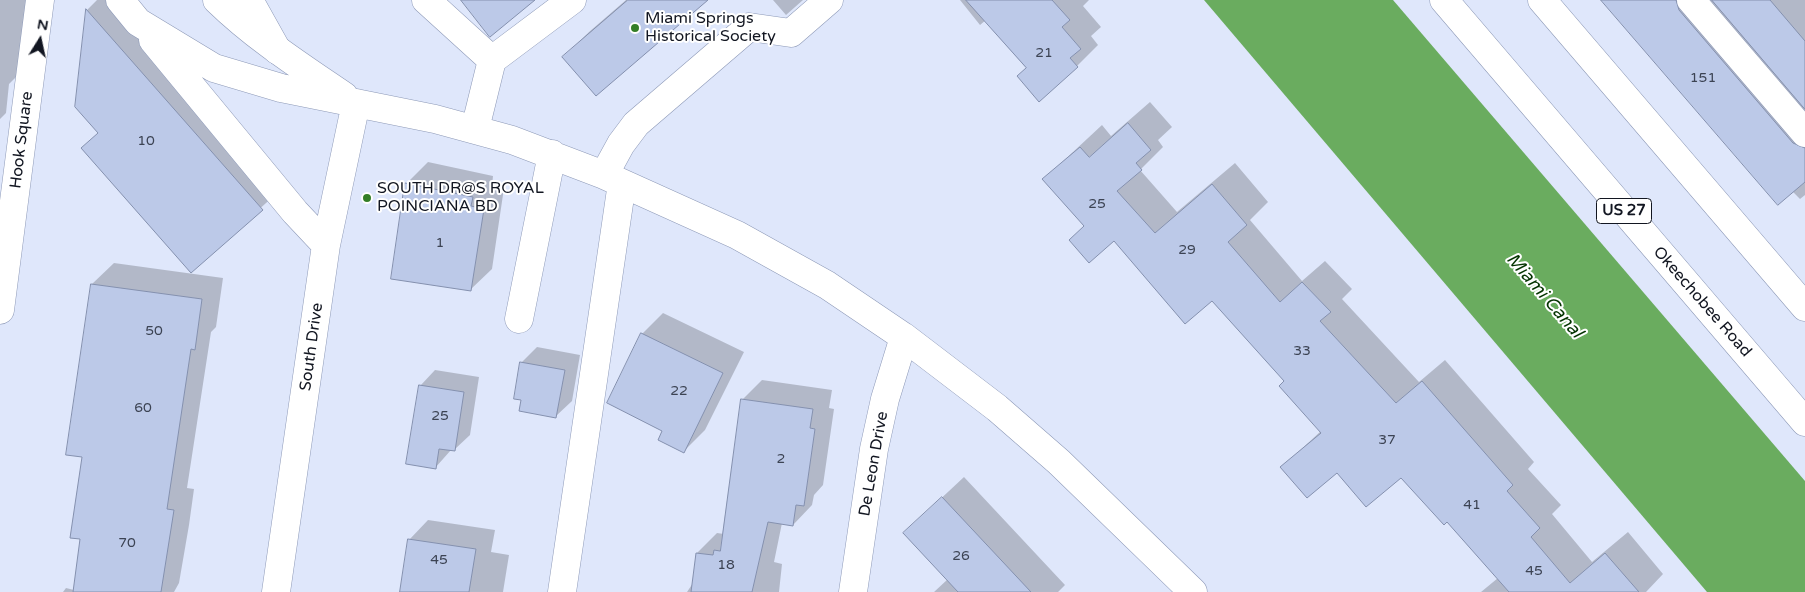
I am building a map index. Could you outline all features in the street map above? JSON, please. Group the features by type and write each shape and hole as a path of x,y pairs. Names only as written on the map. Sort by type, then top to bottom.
{"main road":[{"name":"Hook Square","path":"0,310 3,260 40,0"},
{"path":"120,0 295,212 326,246"},
{"path":"217,0 236,19 277,50 356,103"},
{"path":"249,0 277,50"},
{"path":"426,0 492,60"},
{"path":"475,129 492,60 572,0"},
{"path":"562,592 613,179 621,144 636,124 750,27 791,33 829,0"},
{"name":"Okeechobee Road","path":"1444,0 1805,422"},
{"path":"1542,0 1805,307"},
{"path":"1691,0 1805,133"},
{"path":"138,22 214,68 281,88 475,129 552,154 613,179 737,235 811,276 904,337 997,408 1059,462 1193,592"},
{"name":"South Drive","path":"276,592 326,246 356,103"},
{"path":"519,319 552,154"},
{"name":"De Leon Drive","path":"853,592 874,449 885,399 904,337"}],"water":[{"name":"Miami Canal","path":"1204,0 1393,0 1805,481 1805,592 1707,592"}],"building":[{"path":"461,0 535,0 490,37"},
{"name":"Miami Springs Historical Society","path":"628,0 708,0 596,96 562,57"},
{"path":"966,0 1052,0 1070,20 1062,27 1081,49 1070,58 1078,67 1039,102 1017,76 1026,68"},
{"path":"1601,0 1676,0 1679,10 1793,143 1805,148 1805,182 1778,205"},
{"path":"1712,0 1770,0 1805,41 1805,109"},
{"path":"86,9 263,210 191,273 81,148 98,133 75,107"},
{"path":"1128,123 1151,150 1136,163 1142,170 1117,191 1155,233 1212,184 1247,225 1228,242 1280,302 1302,282 1331,312 1320,321 1396,403 1422,381 1513,485 1507,491 1540,528 1531,537 1570,583 1605,553 1639,592 1509,592 1447,522 1444,525 1401,478 1366,507 1337,473 1307,498 1280,467 1321,433 1279,386 1284,381 1212,301 1185,324 1114,241 1089,263 1069,240 1084,226 1042,179 1080,147 1089,157"},
{"path":"405,183 473,197 471,206 484,209 471,291 391,279"},
{"path":"91,284 202,299 195,350 191,349 167,509 174,510 161,592 73,592 80,539 70,538 82,457 66,455"},
{"path":"641,333 723,373 684,453 658,440 662,431 607,403"},
{"path":"520,362 565,370 556,418 519,411 521,400 514,399"},
{"path":"419,385 464,392 455,451 439,449 436,469 406,464"},
{"path":"741,399 813,409 810,428 815,429 804,506 796,505 793,526 768,522 752,592 691,592 696,553 713,555 714,550 720,551"},
{"path":"942,497 1031,592 958,592 903,533"},
{"path":"408,539 476,549 469,592 400,592"}],"place":[{"name":"Miami Springs Historical Society","path":"635,28"},
{"name":"SOUTH DR@S ROYAL POINCIANA BD","path":"367,198"}]}
